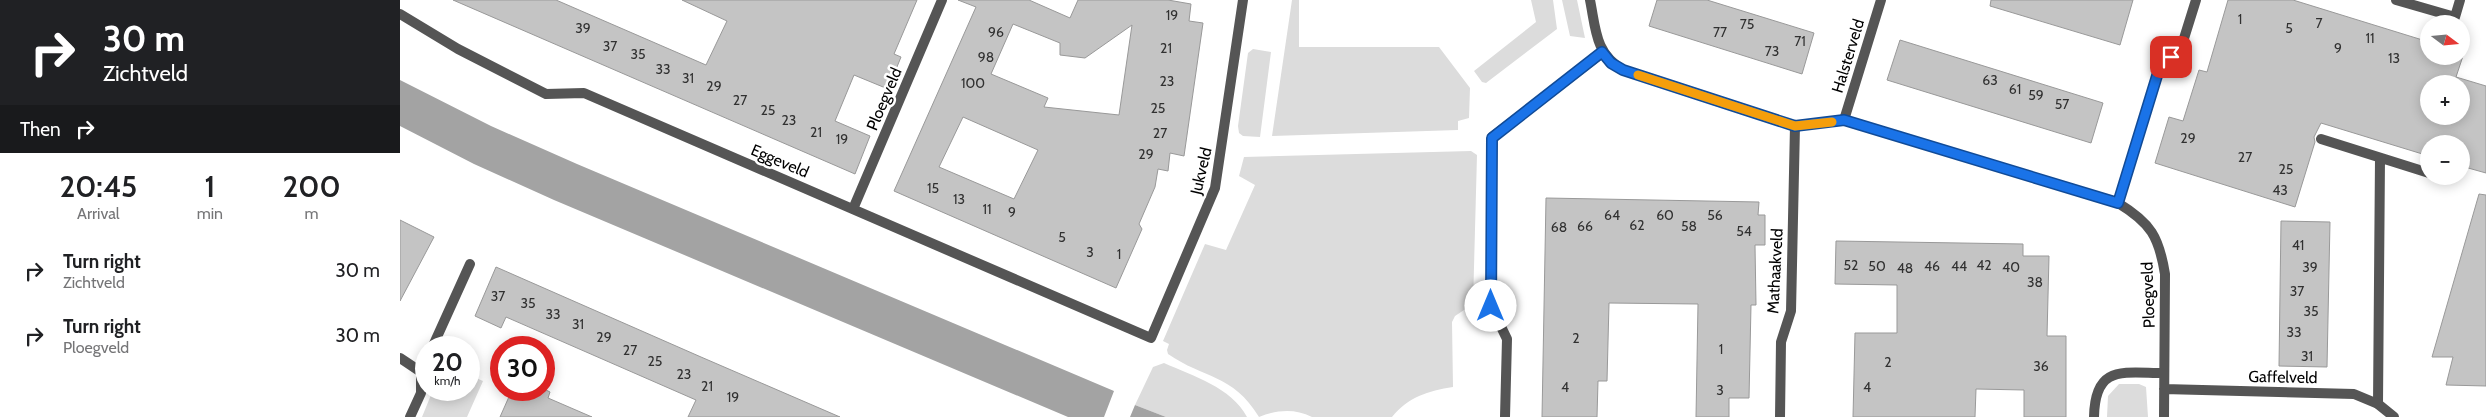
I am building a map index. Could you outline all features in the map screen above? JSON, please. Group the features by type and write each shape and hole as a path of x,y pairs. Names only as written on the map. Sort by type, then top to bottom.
{"street":[{"name":"Ploegveld","path":"854,209 942,0"},
{"name":"Jukveld","path":"1151,338 1215,188 1244,0"},
{"path":"1505,417 1507,339 1491,306 1492,138 1602,52 1590,0"},
{"name":"Halsterveld","path":"1844,120 1881,0"},
{"path":"2118,203 2160,66 2181,48 2196,0"},
{"path":"2396,0 2455,17 2460,0"},
{"name":"Eggeveld","path":"400,14 458,49 546,94 584,93 1151,338"},
{"name":"Ploegveld","path":"1602,52 1611,63 1623,70 1795,126 1844,120 2118,203 2136,214 2152,230 2162,251 2165,274 2164,417"},
{"name":"Mathaakveld","path":"1780,417 1781,342 1791,310 1795,126"},
{"path":"2321,139 2420,170"},
{"path":"2378,404 2380,158"},
{"path":"437,336 470,264"},
{"path":"400,358 415,367"},
{"path":"2094,417 2095,398 2099,387 2108,378 2118,373 2164,373"},
{"name":"Gaffelveld","path":"2164,389 2354,394 2378,404 2394,417"},
{"path":"410,417 417,401"}],"shaded area":[{"path":"1292,0 1299,0 1299,47 1439,47 1470,88 1469,118 1458,121 1458,130 1272,136"},
{"path":"1531,0 1553,0 1557,29 1486,83 1482,82 1474,71 1536,22"},
{"path":"1562,0 1577,0 1585,38 1570,36"},
{"path":"1253,49 1271,52 1260,137 1243,136 1239,133 1238,126 1248,53"},
{"path":"400,80 491,126 577,164 1114,391 1104,417 1068,417 554,200 474,164 400,126"},
{"path":"1471,151 1477,155 1473,304 1455,316 1452,322 1453,387 1419,396 1405,404 1392,417 1312,417 1299,412 1286,411 1259,417 1249,403 1228,385 1168,354 1169,344 1163,341 1205,244 1226,250 1255,185 1239,176 1244,157"},
{"path":"1164,363 1221,390 1240,407 1247,417 1166,417 1135,405 1153,367"},
{"path":"2119,384 2139,384 2146,387 2148,417 2107,417 2108,396"},
{"path":"429,401 474,401 467,417 422,417"},
{"path":"1135,405 1166,417 1130,417"}],"building":[{"path":"453,0 556,0 706,65 727,21 682,0 917,0 894,54 901,57 888,89 854,75 835,121 870,136 855,174"},
{"path":"958,0 1029,0 1070,18 1078,0 1168,0 1191,4 1189,21 1203,23 1184,156 1170,153 1168,171 1158,169 1155,187 1139,224 1142,229 1116,288 894,191 976,7","holes":["1013,24 1060,43 1060,55 1085,58 1132,25 1119,115 1044,107 1048,98 991,74","963,117 1038,150 1014,199 939,167"]},
{"path":"1657,0 1707,0 1814,33 1802,74 1649,26"},
{"path":"1991,0 2133,0 2120,45 1990,6"},
{"path":"2228,0 2293,0 2420,39 2420,65 2460,65 2457,75 2420,75 2420,125 2470,125 2470,81 2486,86 2486,173 2470,169 2470,135 2420,135 2420,153 2321,123 2314,137 2315,142 2295,207 2155,163 2169,117 2183,121 2199,70 2207,72"},
{"path":"1900,40 2103,103 2091,143 1887,80"},
{"path":"2479,194 2486,195 2486,386 2446,385 2453,357 2432,357"},
{"path":"1546,198 1759,202 1758,215 1765,215 1765,245 1755,245 1756,305 1751,305 1749,398 1729,398 1729,417 1696,417 1698,304 1609,303 1607,381 1598,381 1597,417 1542,417"},
{"path":"400,220 434,237 400,301"},
{"path":"2281,221 2330,222 2327,367 2279,366"},
{"path":"1836,241 2023,244 2023,256 2049,256 2047,336 2066,336 2066,417 2024,417 2024,390 1976,389 1975,417 1853,417 1855,333 1897,333 1897,285 1835,284"},
{"path":"496,267 840,417 688,417 696,400 555,338 555,336 549,336 506,317 501,328 475,316"},
{"path":"507,401 555,401 592,417 500,417"}],"slow traffic":[{"path":"1638,75 1795,126 1832,122"}],"route":[{"path":"1491,306 1492,138 1602,52 1611,63 1623,70 1795,126 1844,120 2118,203 2160,66 2171,57"}]}
